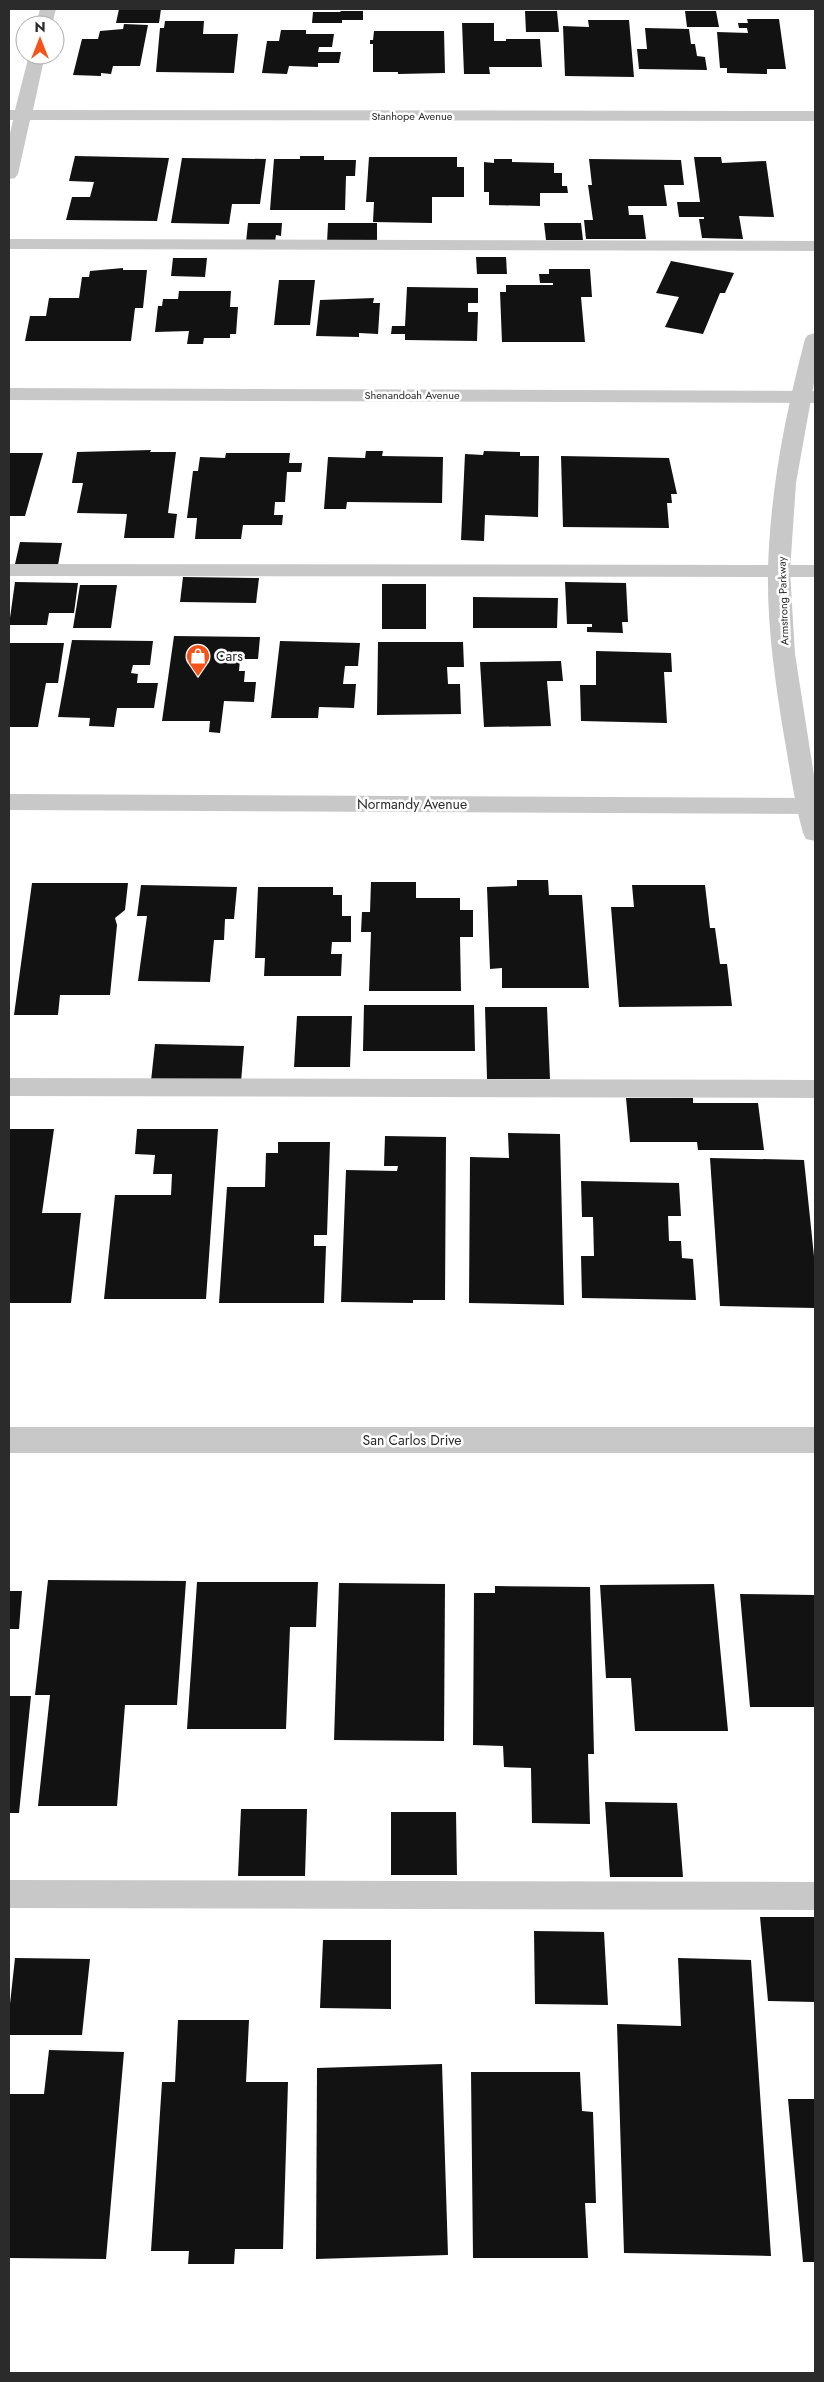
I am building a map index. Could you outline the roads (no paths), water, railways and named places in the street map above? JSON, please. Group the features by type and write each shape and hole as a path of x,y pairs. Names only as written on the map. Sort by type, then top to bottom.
{"street":[{"path":"9,174 15,115 33,65"},
{"name":"Stanhope Avenue","path":"15,115 815,116"},
{"name":"Armstrong Parkway","path":"815,339 807,397 786,474 779,571 786,683 815,833"},
{"name":"Shenandoah Avenue","path":"9,394 807,397"},
{"name":"Normandy Avenue","path":"9,802 811,806"},
{"name":"San Carlos Drive","path":"9,1440 815,1440"}],"lane":[{"path":"9,244 815,246"},
{"path":"9,570 815,571"},
{"path":"9,1087 815,1089"},
{"path":"9,1894 815,1896"}],"place":[{"name":"Cars","path":"198,677"}]}
